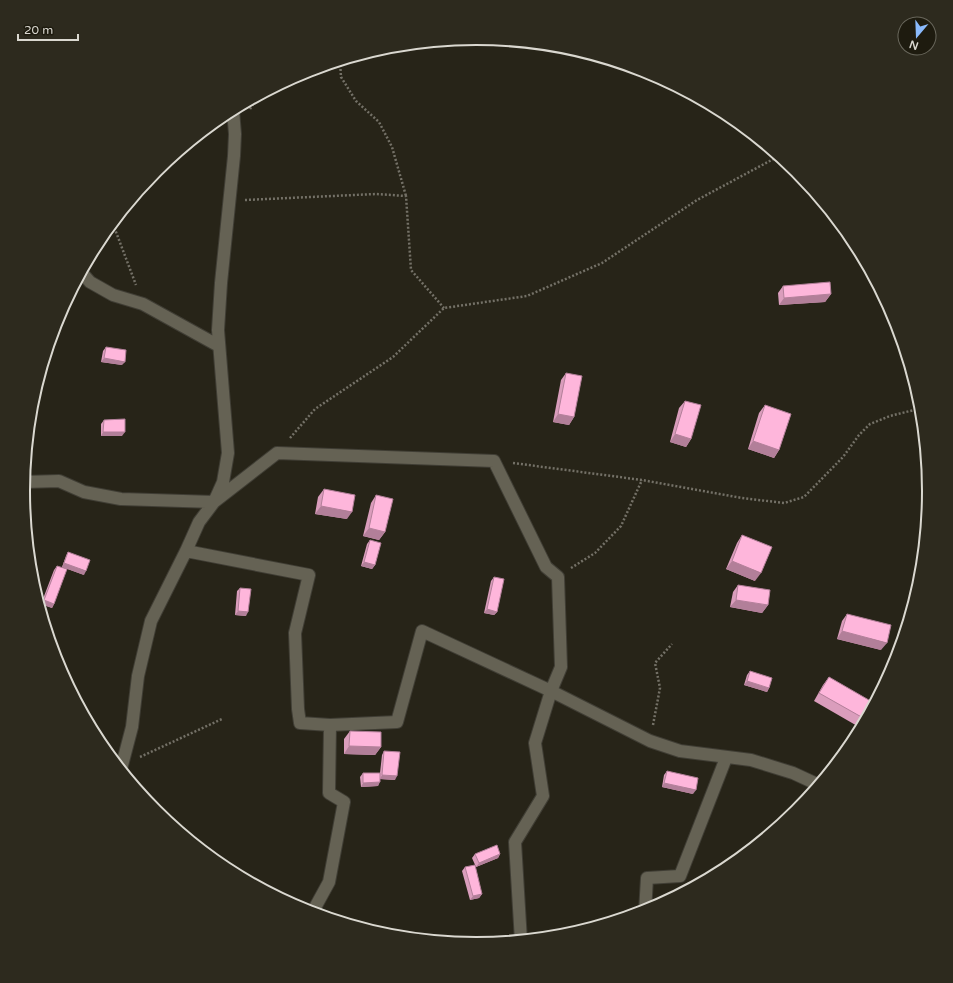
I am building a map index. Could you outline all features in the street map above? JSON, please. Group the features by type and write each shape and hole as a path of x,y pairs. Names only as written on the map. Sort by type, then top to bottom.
{"street":[{"path":"122,763 132,727 138,676 151,621 199,522 214,502 223,482 228,453 218,330 235,134 234,117"},
{"path":"85,277 90,282 113,295 144,304 220,346"},
{"path":"30,482 59,481 84,492 121,499 214,502 277,453 494,461 546,567 558,577 561,667 551,691 535,743 543,796 515,842 521,935"},
{"path":"186,551 309,574 295,633 298,709 300,723 330,725 397,722 422,631 551,691 650,741 680,751 751,760 793,773 815,783"},
{"path":"315,907 329,882 344,802 329,793 330,725"},
{"path":"645,905 647,878 680,876 726,758"}],"path":[{"path":"340,67 341,77 356,101 378,122 392,147 406,196 411,270 444,308"},
{"path":"250,110 253,105"},
{"path":"277,453 315,409 393,357 444,308 527,296 602,263 697,200 774,158"},
{"path":"229,200 376,194 406,196"},
{"path":"114,230 144,304"},
{"path":"494,461 642,480 742,498 784,503 804,497 843,457 859,435 870,424 890,416 915,410"},
{"path":"558,577 595,553 621,526 642,480"},
{"path":"650,741 660,688 655,663 672,644"},
{"path":"124,766 222,719"}],"building":[{"path":"830,282 831,294 784,298 783,286"},
{"path":"106,347 126,350 125,362 104,358"},
{"path":"566,373 582,376 574,417 558,414"},
{"path":"685,401 701,405 691,439 675,434"},
{"path":"765,405 791,414 779,450 753,441"},
{"path":"125,419 125,432 103,432 104,420"},
{"path":"324,489 355,495 352,512 321,506"},
{"path":"376,495 393,499 385,532 369,528"},
{"path":"742,535 772,547 761,573 732,561"},
{"path":"370,540 381,543 375,565 364,562"},
{"path":"68,552 90,560 86,571 64,563"},
{"path":"57,566 67,569 54,604 44,600"},
{"path":"494,577 504,579 497,612 487,609"},
{"path":"738,585 770,590 768,605 736,600"},
{"path":"240,588 251,589 248,612 238,611"},
{"path":"847,614 891,625 887,643 842,631"},
{"path":"750,671 772,678 769,688 747,681"},
{"path":"829,677 871,701 862,717 819,693"},
{"path":"350,731 381,732 381,747 349,746"},
{"path":"384,751 400,752 397,776 382,775"},
{"path":"667,771 698,778 696,790 664,783"},
{"path":"363,773 380,773 380,782 363,783"},
{"path":"497,845 500,854 479,863 475,854"},
{"path":"475,865 482,894 473,896 465,867"}]}
